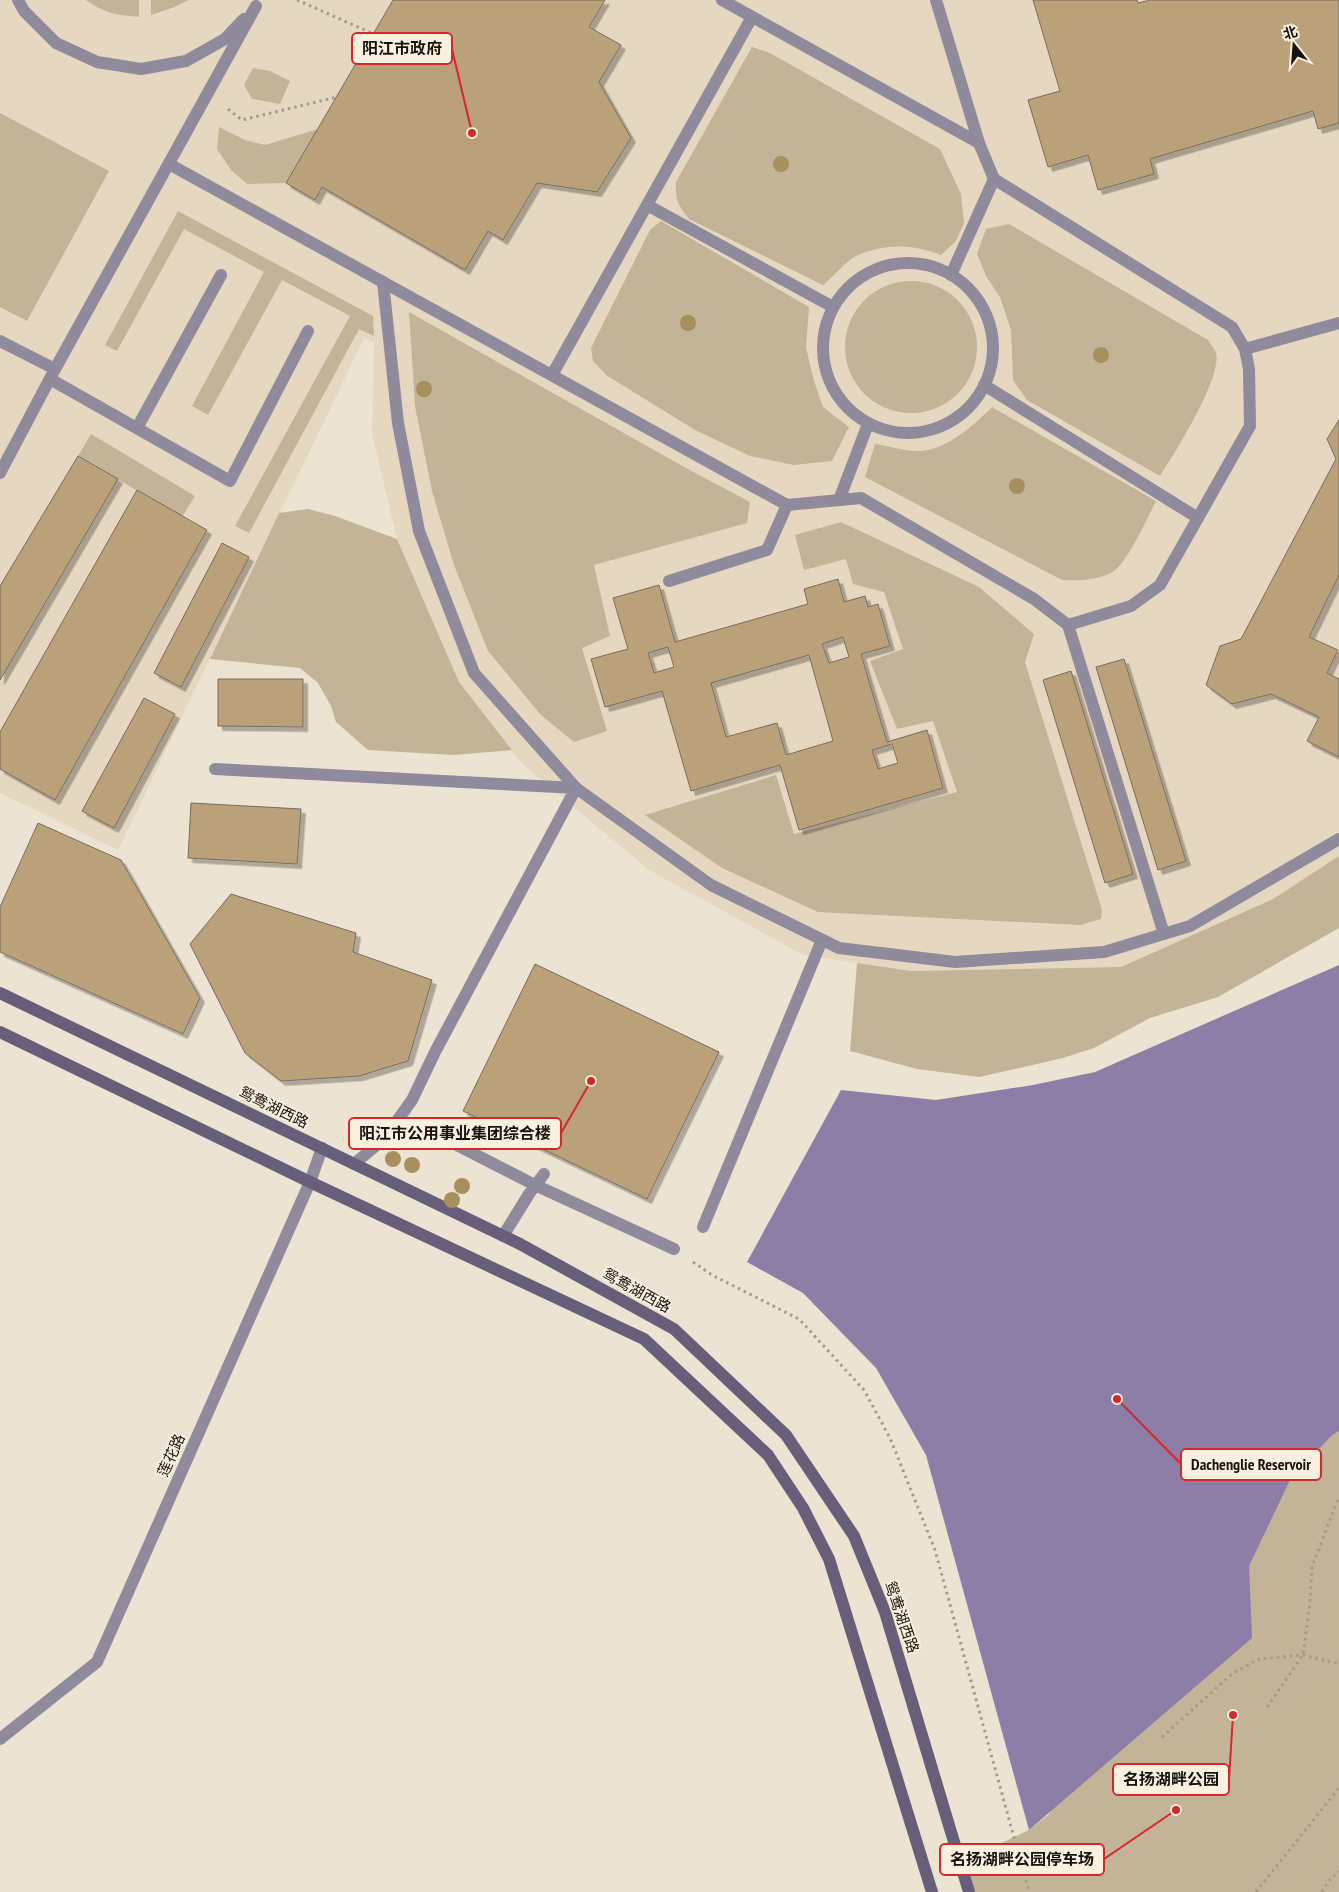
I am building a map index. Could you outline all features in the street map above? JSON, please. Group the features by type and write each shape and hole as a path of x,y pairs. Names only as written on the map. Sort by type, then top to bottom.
{"main road":[{"name":"鸳鸯湖西路","path":"0,993 503,1236 674,1330 786,1436 854,1536 885,1612 969,1892"},
{"path":"0,1032 310,1182 644,1339 768,1455 803,1508 829,1559 932,1892"}],"street":[{"path":"18,0 24,11 56,42 97,62 141,69 186,61 225,39 258,3"},
{"path":"722,0 979,143"},
{"path":"936,0 979,143 994,179 1232,327 1245,349 1249,369 1250,426 1160,585 1131,606 1068,625"},
{"path":"0,473 258,3"},
{"path":"552,376 752,17"},
{"path":"169,164 787,505 861,498 1034,600 1068,625 1164,934"},
{"path":"951,275 994,179"},
{"path":"647,205 833,307"},
{"path":"899,264 926,265 951,275 972,292 987,317 993,346 989,375 975,401 953,420 926,432 896,433 868,424 846,408 831,385 823,360 824,333 833,307 850,286 873,271 899,264"},
{"path":"137,428 221,275"},
{"path":"382,282 398,423 419,531 474,673 576,788 711,885 839,948 956,962 1104,952 1190,926 1339,839"},
{"path":"1245,349 1339,323"},
{"path":"0,341 137,428 230,481 308,331"},
{"path":"984,385 1198,518"},
{"path":"839,500 868,424"},
{"path":"669,581 766,550 787,505"},
{"path":"215,769 576,788"},
{"path":"354,1164 384,1139 412,1100 435,1052 576,788"},
{"path":"703,1227 822,940"},
{"path":"441,1137 535,1185 674,1249"},
{"name":"莲花路","path":"0,1738 97,1662 310,1182 322,1148"},
{"path":"503,1236 544,1174"}],"path":[{"path":"297,0 374,34"},
{"path":"208,93 242,120 337,97"},
{"path":"712,1275 798,1319 864,1390 890,1438 935,1550 1028,1892"},
{"path":"1267,1707 1303,1655 1310,1602 1312,1567 1339,1496"},
{"path":"1162,1737 1232,1674 1259,1659 1303,1655 1339,1663"},
{"path":"1256,1892 1339,1788"},
{"path":"1322,1892 1328,1882 1339,1872"}],"shaded area":[{"path":"0,0 1339,0 1339,856 1273,899 1121,967 911,971 803,955 649,870 519,761 459,682 397,539 372,434 374,342 364,338 118,850 0,793"},
{"path":"86,0 139,0 139,17 111,13"},
{"path":"151,0 189,0 151,15"},
{"path":"752,47 770,53 940,149 961,194 964,223 956,241 941,255 930,251 899,246 867,252 852,258 823,285 689,219 678,202 676,182"},
{"path":"253,68 270,71 290,81 280,104 252,99 244,85"},
{"path":"0,113 109,171 27,321 0,307"},
{"path":"219,127 245,140 265,145 318,129 286,183 247,184 231,170 217,149"},
{"path":"178,211 373,316 374,336 359,329 249,533 235,526 350,316 282,280 208,415 192,406 264,272 184,229 117,351 105,345"},
{"path":"661,221 809,307 806,347 814,381 823,407 849,427 832,461 794,465 750,456 695,430 606,375 593,361 591,348 650,230"},
{"path":"1009,224 1208,340 1215,350 1216,365 1205,397 1186,434 1160,476 1027,400 1013,380 1011,330 1000,297 986,276 977,254 986,229"},
{"path":"911,281 924,282 936,286 958,300 972,322 976,334 976,360 972,372 958,394 936,408 924,412 911,413 898,412 886,408 864,394 850,372 846,360 845,347 846,334 850,322 864,300 886,286 898,282"},
{"path":"409,312 750,502 747,523 594,565 610,636 582,648 607,731 574,742 541,715 488,651 454,565 432,491 415,406"},
{"path":"992,407 1156,501 1130,551 1117,569 1111,573 1087,580 1062,580 865,477 875,444 910,451 921,451 941,446 960,435"},
{"path":"91,434 195,496 182,517 78,456"},
{"path":"308,509 335,516 397,539 459,682 512,750 454,755 368,750 336,722 331,706 318,683 300,668 210,659 279,513"},
{"path":"841,522 979,587 1034,634 1025,662 1102,910 1101,919 1080,925 818,912 722,868 645,815 776,775 794,834 957,792 933,721 897,729 870,661 903,649 884,592 853,584 846,559 804,570 795,535"},
{"path":"1339,856 1339,928 1218,997 1150,1018 1094,1048 1063,1058 979,1077 917,1069 850,1051 857,963 911,971 1121,967 1273,899"},
{"path":"1339,965 1339,1431 1332,1435 1290,1480 1249,1566 1252,1638 1029,1830 926,1455 876,1368 803,1293 747,1262 841,1090 936,1100 1033,1085 1095,1072"},
{"path":"1339,1408 1339,1892 974,1892 966,1860 1029,1830 1048,1815 1219,1564"}],"building":[{"path":"393,0 605,0 589,27 621,45 599,82 631,138 597,192 537,183 503,240 488,231 465,270 322,187 315,200 286,183"},
{"path":"1033,0 1137,0 1138,3 1150,0 1339,0 1339,123 1318,129 1313,111 1150,159 1154,174 1098,190 1088,155 1048,167 1028,100 1060,91"},
{"path":"1339,420 1339,575 1309,637 1338,650 1327,673 1339,679 1339,757 1307,741 1319,717 1271,694 1232,704 1206,685 1220,646 1241,639 1336,459 1327,439"},
{"path":"78,456 118,479 0,680 0,586"},
{"path":"137,490 207,530 55,800 0,769 0,732"},
{"path":"222,543 249,557 181,687 154,673"},
{"path":"838,579 844,602 865,596 868,607 878,604 890,646 861,654 887,742 927,730 943,788 799,830 780,765 691,791 662,691 605,707 591,659 628,649 613,598 659,585 675,642 808,604 804,589","holes":["843,637 849,657 829,663 822,644","668,647 674,667 654,673 648,653","809,655 833,741 786,755 777,723 726,737 711,683","892,744 898,763 878,769 872,750"]},
{"path":"1124,659 1186,861 1158,870 1096,667"},
{"path":"1071,671 1133,874 1105,883 1043,680"},
{"path":"218,679 303,679 303,727 218,726"},
{"path":"144,698 175,714 114,828 82,811"},
{"path":"191,803 301,809 297,864 188,858"},
{"path":"38,823 121,860 200,998 183,1034 0,952 0,907"},
{"path":"231,894 356,933 353,952 432,980 408,1061 359,1076 281,1081 245,1053 190,944"},
{"path":"535,964 719,1052 647,1199 463,1111"}],"place":[{"name":"阳江市政府","path":"472,133"},
{"name":"阳江市公用事业集团综合楼","path":"591,1081"},
{"name":"Dachenglie Reservoir","path":"1117,1399"},
{"name":"名扬湖畔公园","path":"1233,1715"},
{"name":"名扬湖畔公园停车场","path":"1176,1810"}]}
